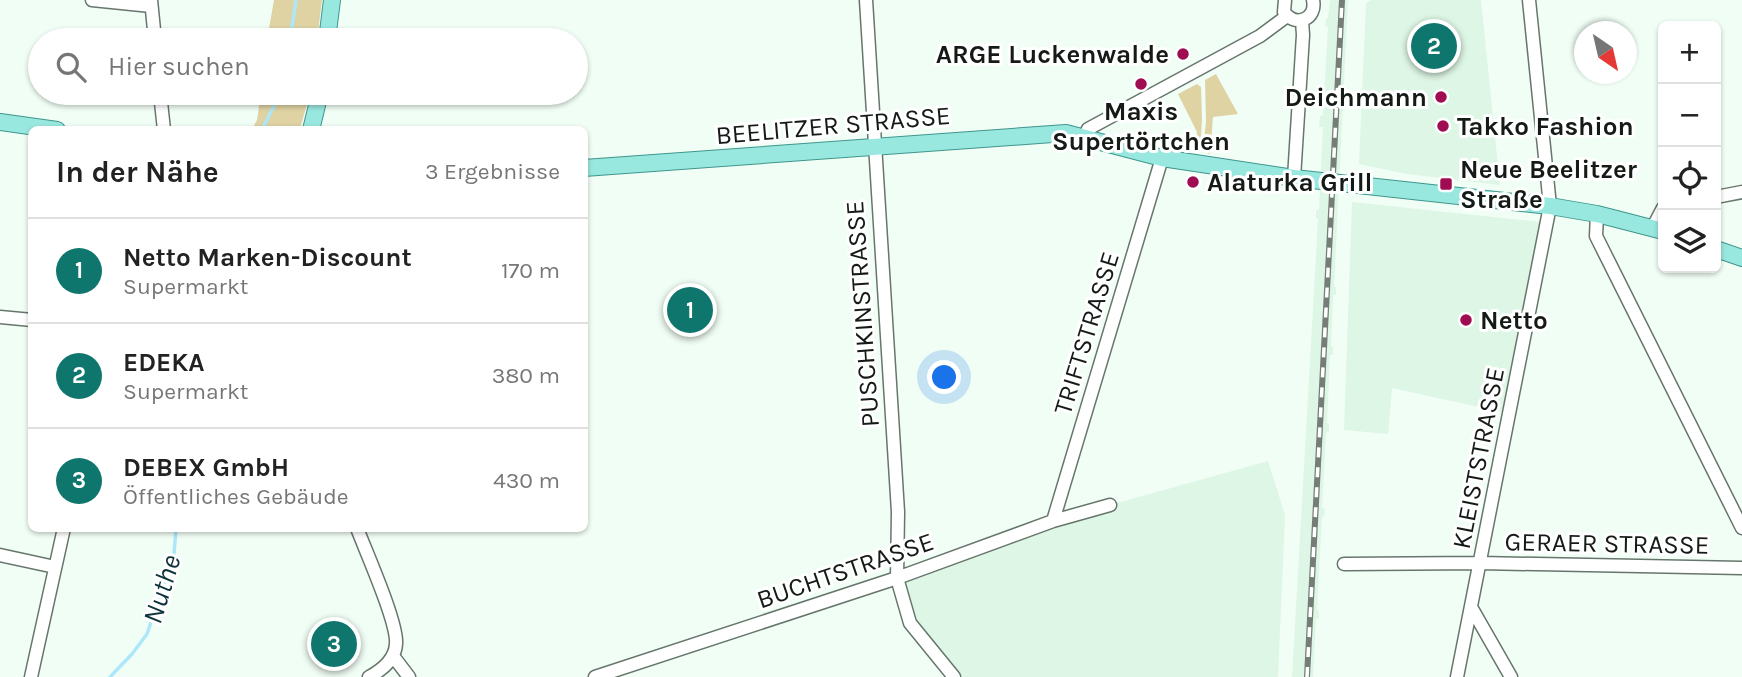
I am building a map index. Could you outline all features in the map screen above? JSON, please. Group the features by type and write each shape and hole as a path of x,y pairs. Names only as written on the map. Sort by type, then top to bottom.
{"main road":[{"path":"328,28 332,0"},
{"path":"312,126 317,105"},
{"path":"0,122 28,126"},
{"name":"BEELITZER STRASSE","path":"588,168 1066,132 1085,136"},
{"path":"1085,136 1162,158 1294,178 1550,206 1658,229"},
{"path":"1721,251 1742,258"}],"street":[{"path":"92,0 151,3 154,28"},
{"name":"PUSCHKINSTRASSE","path":"866,0 898,512 897,578 910,623 954,677"},
{"path":"1284,0 1283,7 1287,16 1292,20 1302,21 1313,11 1313,0"},
{"name":"KLEISTSTRASSE","path":"1457,677 1550,206 1529,0"},
{"path":"1085,136 1088,129 1260,36 1287,16"},
{"path":"1294,178 1302,21"},
{"path":"161,105 164,126"},
{"name":"TRIFTSTRASSE","path":"1052,521 1162,158"},
{"path":"1721,196 1742,192"},
{"path":"1597,214 1596,236 1742,528"},
{"path":"0,317 28,320"},
{"name":"BUCHTSTRASSE","path":"595,677 897,578 1052,521 1110,505"},
{"path":"31,677 63,532"},
{"path":"358,532 394,629 396,643 393,656 385,667 369,677"},
{"path":"0,555 55,567"},
{"name":"GERAER STRASSE","path":"1344,565 1479,563 1742,568"},
{"path":"1471,607 1511,677"},
{"path":"393,656 409,677"}],"shaded area":[{"path":"274,0 322,0 318,28 269,28"},
{"path":"1330,0 1348,0 1334,287 1336,295 1333,295 1333,355 1330,355 1327,423 1329,432 1326,432 1322,508 1325,509 1322,517 1317,610 1319,618 1316,619 1313,677 1292,677 1318,218 1316,210 1319,210 1320,190 1323,127 1319,127 1320,116 1323,115 1328,27 1325,26"},
{"path":"1371,0 1481,0 1500,185 1407,174 1359,164 1366,3"},
{"path":"1216,74 1238,114 1213,117 1210,154 1203,152 1206,121 1205,80"},
{"path":"1197,84 1201,87 1200,152 1195,151 1197,132 1178,94"},
{"path":"259,105 307,105 301,126 254,126"},
{"path":"1352,202 1541,222 1502,412 1392,388 1388,434 1344,430"},
{"path":"1268,461 1285,515 1278,677 954,677 910,623 897,578 1110,505"}],"waterway":[{"name":"Nuthe","path":"292,28 296,0"},
{"name":"Nuthe","path":"264,126 274,105"},
{"name":"Nuthe","path":"110,677 147,634 174,554 176,532"}],"railway":[{"path":"1307,677 1342,0"}],"place":[{"name":"EDEKA","path":"1434,46"},
{"name":"ARGE Luckenwalde","path":"1183,54"},
{"name":"Maxis Supertörtchen","path":"1141,84"},
{"name":"Deichmann","path":"1441,97"},
{"name":"Takko Fashion","path":"1443,126"},
{"name":"Alaturka Grill","path":"1193,182"},
{"name":"Neue Beelitzer Straße","path":"1446,184"},
{"name":"Netto Marken-Discount","path":"690,310"},
{"name":"Netto","path":"1466,320"},
{"name":"DEBEX GmbH","path":"334,644"}]}
